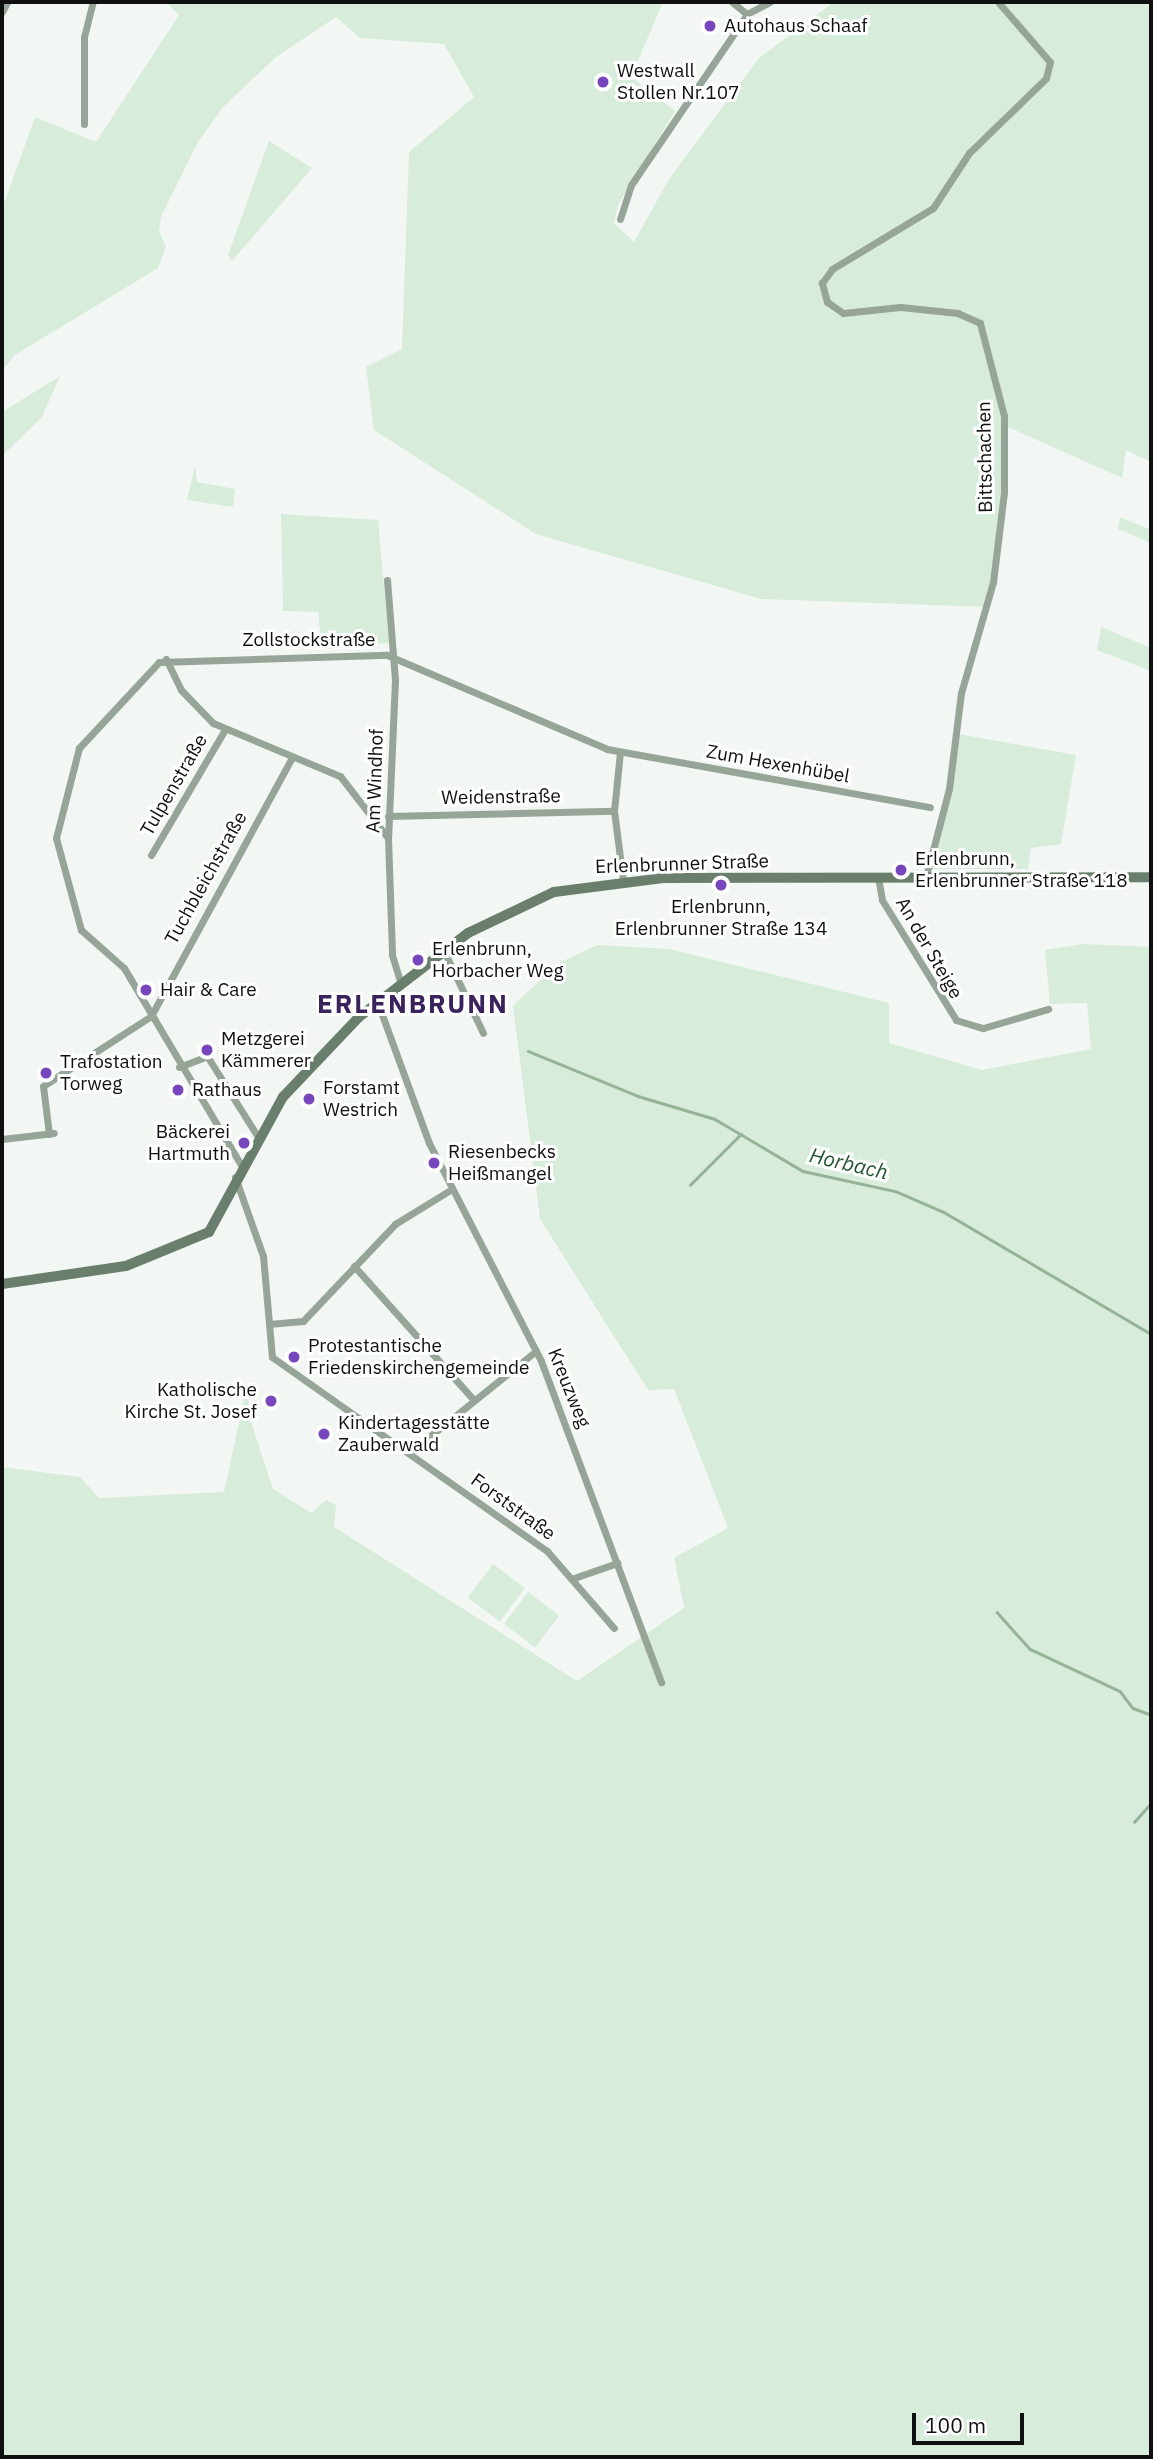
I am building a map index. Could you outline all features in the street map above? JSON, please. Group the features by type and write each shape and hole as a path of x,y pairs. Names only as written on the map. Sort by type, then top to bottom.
{"street":[{"path":"2,12 7,2"},
{"path":"84,124 84,37 93,2"},
{"path":"732,2 747,15"},
{"path":"620,219 631,185 747,15 770,2"},
{"name":"Bittschachen","path":"926,877 949,789 961,693 993,582 1004,493 1004,416 980,323 958,313 900,307 843,313 827,302 822,283 832,269 933,208 969,153 1046,78 1050,62 998,2"},
{"name":"Am Windhof","path":"387,580 394,657 388,838 392,956 400,981"},
{"name":"Zollstockstraße","path":"166,659 394,657 620,752"},
{"path":"241,1165 179,1067 124,968 81,930 55,831 70,771 95,726 143,673 166,659 187,698 224,731 340,776 388,838"},
{"name":"Tulpenstraße","path":"151,855 224,731"},
{"path":"620,752 614,811 623,880"},
{"name":"Zum Hexenhübel","path":"620,752 930,807"},
{"name":"Tuchbleichstraße","path":"151,1016 292,757"},
{"name":"Weidenstraße","path":"388,816 614,811"},
{"name":"An der Steige","path":"878,877 882,900 951,1017 983,1028 1048,1009"},
{"name":"Erlenbrunner Straße","path":"2,1284 126,1266 197,1239 218,1223 241,1165 292,1085 377,1000 400,981 443,949 523,904 623,880 1151,877"},
{"path":"443,949 483,1033"},
{"name":"Kreuzweg","path":"377,1000 452,1189 536,1351 661,1682"},
{"path":"2,1139 51,1134 43,1086 151,1016"},
{"path":"179,1067 207,1056 258,1137"},
{"name":"Forststraße","path":"235,1177 263,1256 272,1357 534,1541 574,1578 614,1628"},
{"path":"268,1324 303,1321 403,1217 452,1189"},
{"path":"354,1266 474,1400"},
{"path":"409,1453 536,1351"},
{"path":"574,1578 617,1563"}],"green space":[{"path":"166,2 663,2 631,77 675,111 618,205 614,223 634,242 669,179 759,58 834,2 1151,2 1151,462 1126,450 1122,478 1004,425 1004,493 987,607 761,599 536,534 374,430 366,367 402,349 409,152 474,97 444,44 360,38 336,17 276,57 223,107 198,142 161,217 159,231 166,246 158,268 15,355 2,371 2,209 35,117 96,142 179,15"},
{"path":"269,141 312,168 232,261 228,255"},
{"path":"60,376 42,417 2,456 2,412"},
{"path":"195,466 197,482 235,489 233,507 187,500"},
{"path":"281,514 378,520 389,643 322,649 318,612 283,611"},
{"path":"1120,517 1151,530 1151,543 1118,529"},
{"path":"1101,627 1151,648 1151,671 1097,650"},
{"path":"958,734 1076,755 1061,844 1031,848 1028,869 933,869"},
{"path":"1083,944 1151,947 1151,2457 2,2457 2,1467 80,1477 99,1498 224,1492 247,1385 250,1419 273,1489 311,1513 326,1500 336,1505 334,1527 577,1681 684,1608 674,1558 728,1528 674,1389 648,1390 540,1219 513,1006 557,964 597,945 669,949 889,1003 889,1043 982,1070 1091,1049 1087,1003 1050,1004 1045,950"},
{"path":"493,1564 525,1588 500,1622 468,1598"},
{"path":"528,1592 559,1615 535,1647 504,1624"}],"waterway":[{"name":"Horbach","path":"528,1051 638,1096 715,1119 803,1171 895,1191 944,1212 1151,1334"},
{"path":"690,1185 741,1134"},
{"path":"997,1612 1030,1649 1120,1691 1133,1708 1151,1715"},
{"path":"1134,1822 1151,1803"}],"place":[{"name":"Autohaus Schaaf","path":"710,26"},
{"name":"Westwall Stollen Nr.107","path":"603,82"},
{"name":"Erlenbrunn, Erlenbrunner Straße 118","path":"901,870"},
{"name":"Erlenbrunn, Erlenbrunner Straße 134","path":"721,885"},
{"name":"Erlenbrunn, Horbacher Weg","path":"418,960"},
{"name":"Hair & Care","path":"146,990"},
{"name":"Metzgerei Kämmerer","path":"207,1050"},
{"name":"Trafostation Torweg","path":"46,1073"},
{"name":"Rathaus","path":"178,1090"},
{"name":"Forstamt Westrich","path":"309,1099"},
{"name":"Bäckerei Hartmuth","path":"244,1143"},
{"name":"Riesenbecks Heißmangel","path":"434,1163"},
{"name":"Protestantische Friedenskirchengemeinde","path":"294,1357"},
{"name":"Katholische Kirche St. Josef","path":"271,1401"},
{"name":"Kindertagesstätte Zauberwald","path":"324,1434"}],"district":[{"name":"ERLENBRUNN","path":"413,1004"}]}
